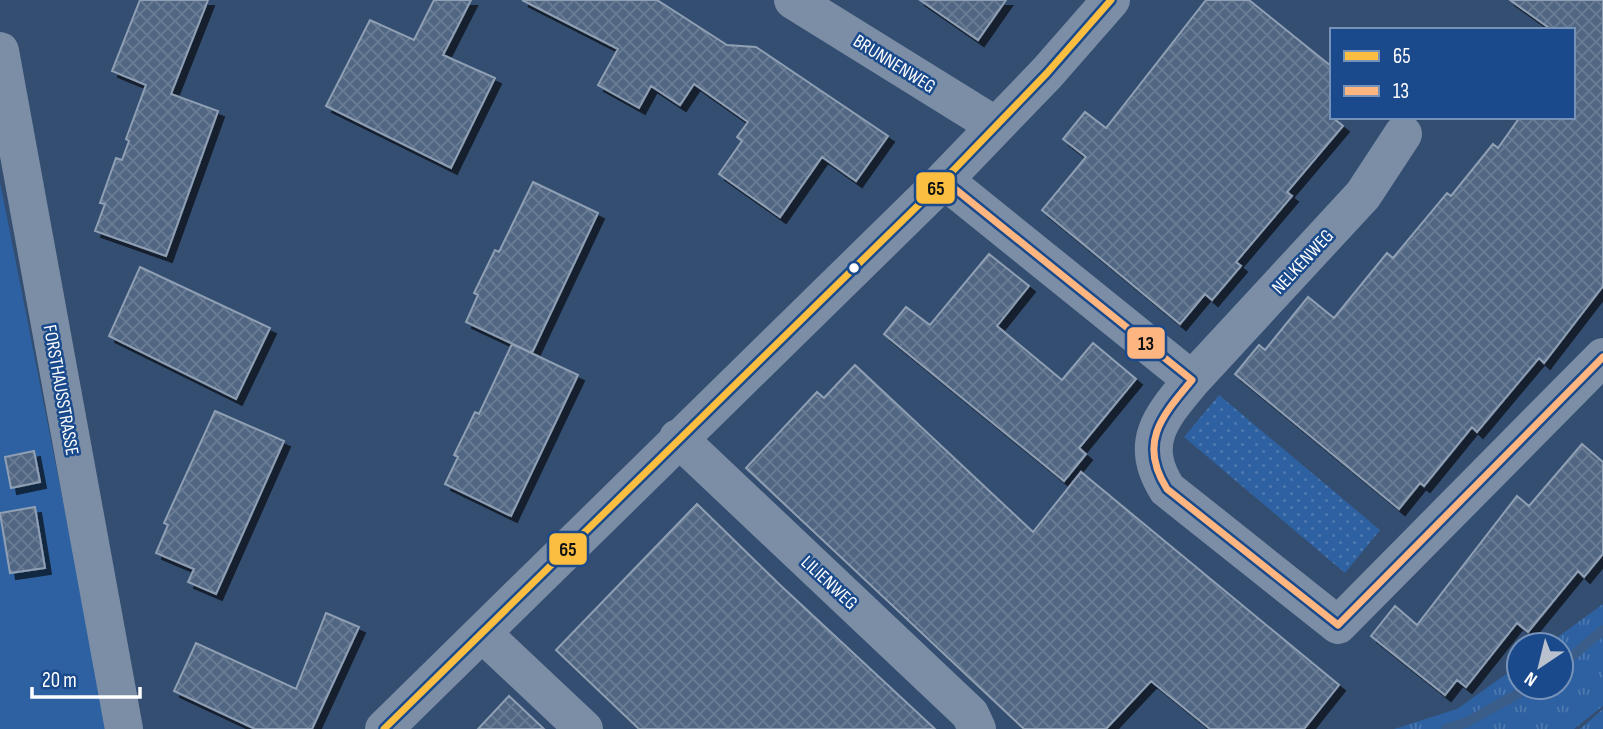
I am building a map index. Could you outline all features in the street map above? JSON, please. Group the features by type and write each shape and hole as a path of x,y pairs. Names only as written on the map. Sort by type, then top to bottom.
{"street":[{"name":"BRUNNENWEG","path":"793,0 996,126"},
{"path":"384,729 944,180 1111,0"},
{"name":"FORSTHAUSSTRASSE","path":"0,51 124,729"},
{"name":"NELKENWEG","path":"1403,134 1363,195 1192,380 1161,419 1153,443 1157,472 1167,489 1338,625 1603,357"},
{"path":"944,180 1192,380"},
{"name":"LILIENWEG","path":"678,438 970,714 977,729"},
{"path":"482,634 584,729"}],"green space":[{"path":"0,182 108,729 0,729"},
{"path":"1219,395 1380,530 1345,573 1184,437"},
{"path":"1603,604 1603,706 1574,729 1394,729 1457,709 1505,675 1505,701 1575,701 1575,631 1566,631"},
{"path":"1603,709 1603,729 1580,729"}],"building":[{"path":"140,0 208,0 171,94 218,111 166,256 95,231 105,204 100,203 116,158 122,160 129,141 126,139 146,85 112,71"},
{"path":"434,0 471,0 443,55 495,78 451,168 326,106 370,20 414,40"},
{"path":"522,0 657,0 727,45 756,47 888,136 856,181 822,157 780,217 719,174 742,141 737,137 748,122 694,84 680,105 651,86 639,108 598,85 618,49"},
{"path":"920,0 1006,0 978,40"},
{"path":"1206,0 1249,0 1330,65 1330,119 1334,119 1343,126 1287,192 1292,196 1236,262 1241,266 1212,300 1205,294 1180,324 1042,210 1086,157 1063,139 1085,112 1106,128"},
{"path":"1510,0 1603,0 1603,286 1544,363 1539,358 1477,432 1472,427 1424,486 1420,483 1399,509 1235,374 1259,345 1265,350 1308,297 1334,318 1387,253 1393,258 1447,193 1451,196 1493,144 1498,148 1519,119 1575,119 1575,28 1549,28"},
{"path":"533,182 598,213 532,353 466,322 478,295 474,293 495,250 499,252"},
{"path":"989,254 1029,286 997,326 1062,380 1093,343 1136,379 1079,448 1086,454 1064,481 884,334 906,307 930,325"},
{"path":"140,267 270,328 236,399 109,336"},
{"path":"512,344 578,375 511,516 445,484 458,457 454,455 475,412 479,414"},
{"path":"855,365 1033,532 1081,472 1339,685 1304,729 1210,729 1151,681 1106,729 1024,729 746,468 817,392 824,398"},
{"path":"215,411 284,441 216,594 188,582 194,569 156,553 168,525 164,523"},
{"path":"1582,444 1603,462 1603,554 1584,577 1578,571 1529,631 1517,623 1511,631 1505,631 1505,638 1466,687 1457,680 1445,695 1371,636 1395,606 1417,625 1517,496 1529,506"},
{"path":"34,451 40,482 11,488 5,457"},
{"path":"697,504 935,729 639,729 556,650"},
{"path":"35,507 45,568 10,573 0,513"},
{"path":"326,613 359,627 312,729 255,729 174,691 196,643 296,689"},
{"path":"509,696 544,729 478,729"}],"waterway":[{"path":"1575,653 1603,630"},
{"path":"1446,729 1467,722 1505,701"}],"transit line":[{"name":"65","path":"384,729 944,180 1047,73 1111,0"},
{"name":"13","path":"944,180 1192,380 1163,419 1154,444 1158,473 1167,489 1338,625 1603,357"}]}
